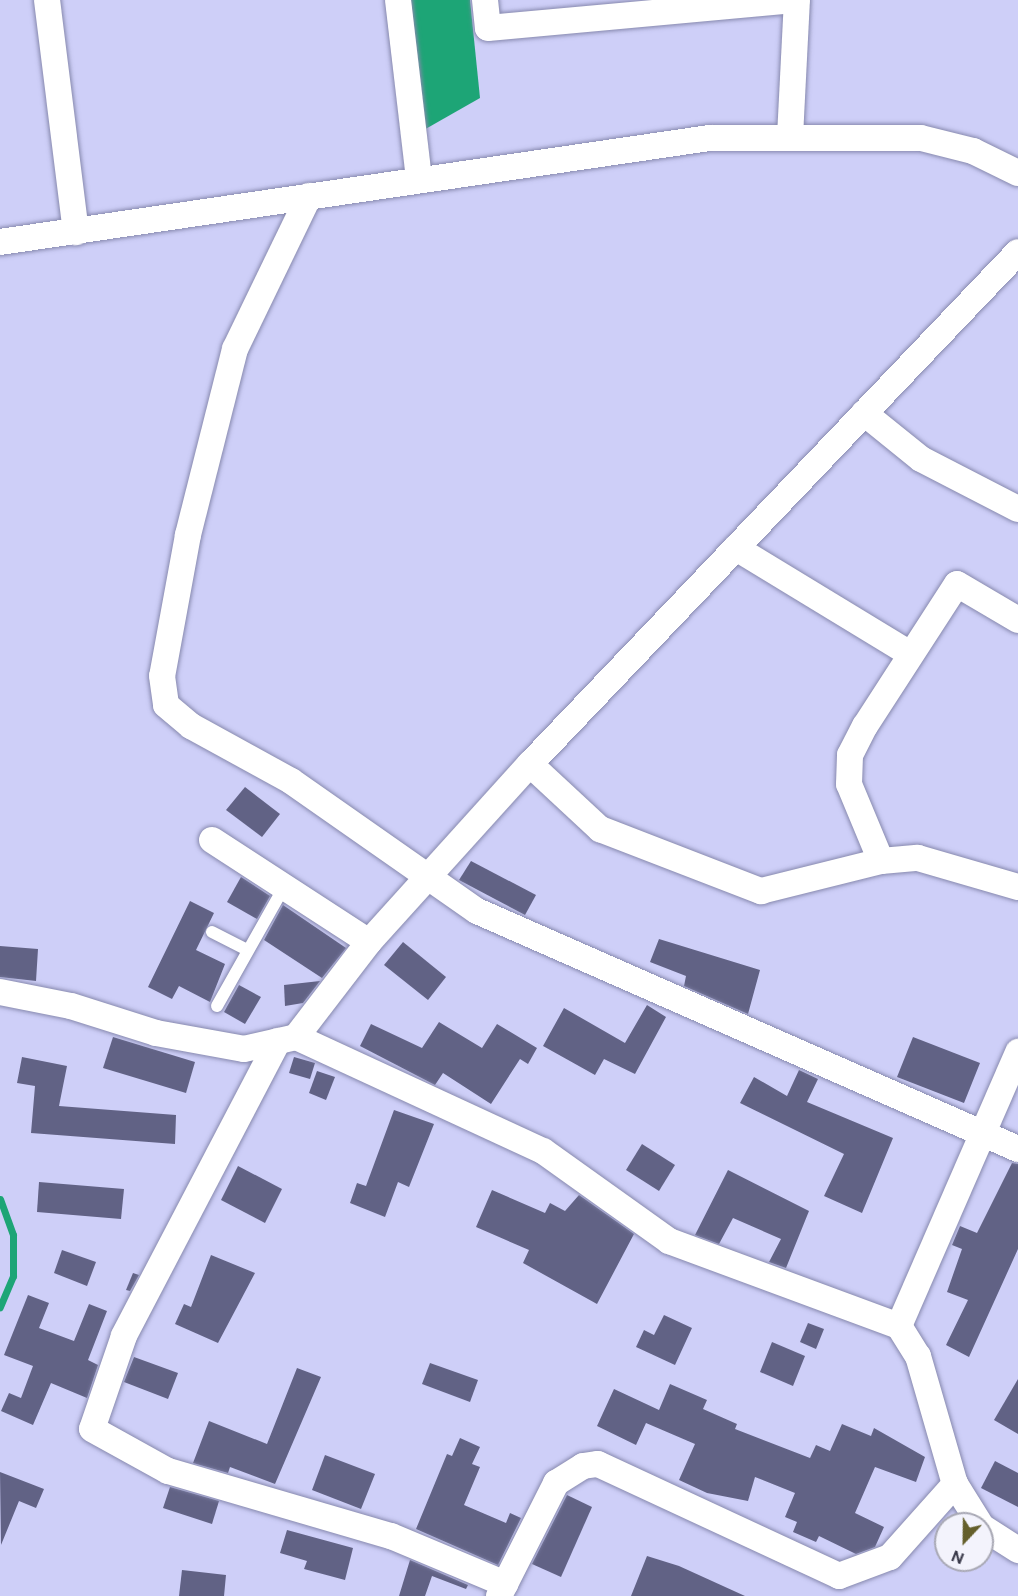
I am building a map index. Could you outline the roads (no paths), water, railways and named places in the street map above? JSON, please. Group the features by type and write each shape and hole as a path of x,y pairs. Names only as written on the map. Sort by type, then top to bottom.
{"street":[{"path":"47,0 76,232"},
{"path":"398,0 419,179"},
{"path":"485,0 488,28 797,0 790,137"},
{"path":"0,242 709,138 921,138 973,151 1018,173"},
{"path":"309,196 236,349 188,535 162,676 166,705 191,726 291,781 477,911 1018,1149"},
{"path":"955,1484 890,1557 839,1576 598,1464 583,1466 556,1484 502,1590 392,1536 168,1471 92,1429 124,1336 287,1039 369,942 530,764 1018,252"},
{"path":"864,413 921,459 1018,509"},
{"path":"736,548 910,654"},
{"path":"881,861 849,784 850,755 910,654 957,584 1018,620"},
{"path":"530,764 600,829 761,891 881,861 918,858 1018,887"},
{"path":"212,840 369,942"},
{"path":"0,992 244,1049 287,1039 543,1151 669,1241 899,1326 918,1356 955,1484 973,1512"},
{"path":"899,1326 980,1133 1018,1052"},
{"path":"994,1534 1018,1550"}],"lane":[{"path":"217,1006 246,949 284,886"},
{"path":"212,932 246,949"}],"waterway":[{"path":"0,1199 13,1235 13,1276 0,1307"}]}
